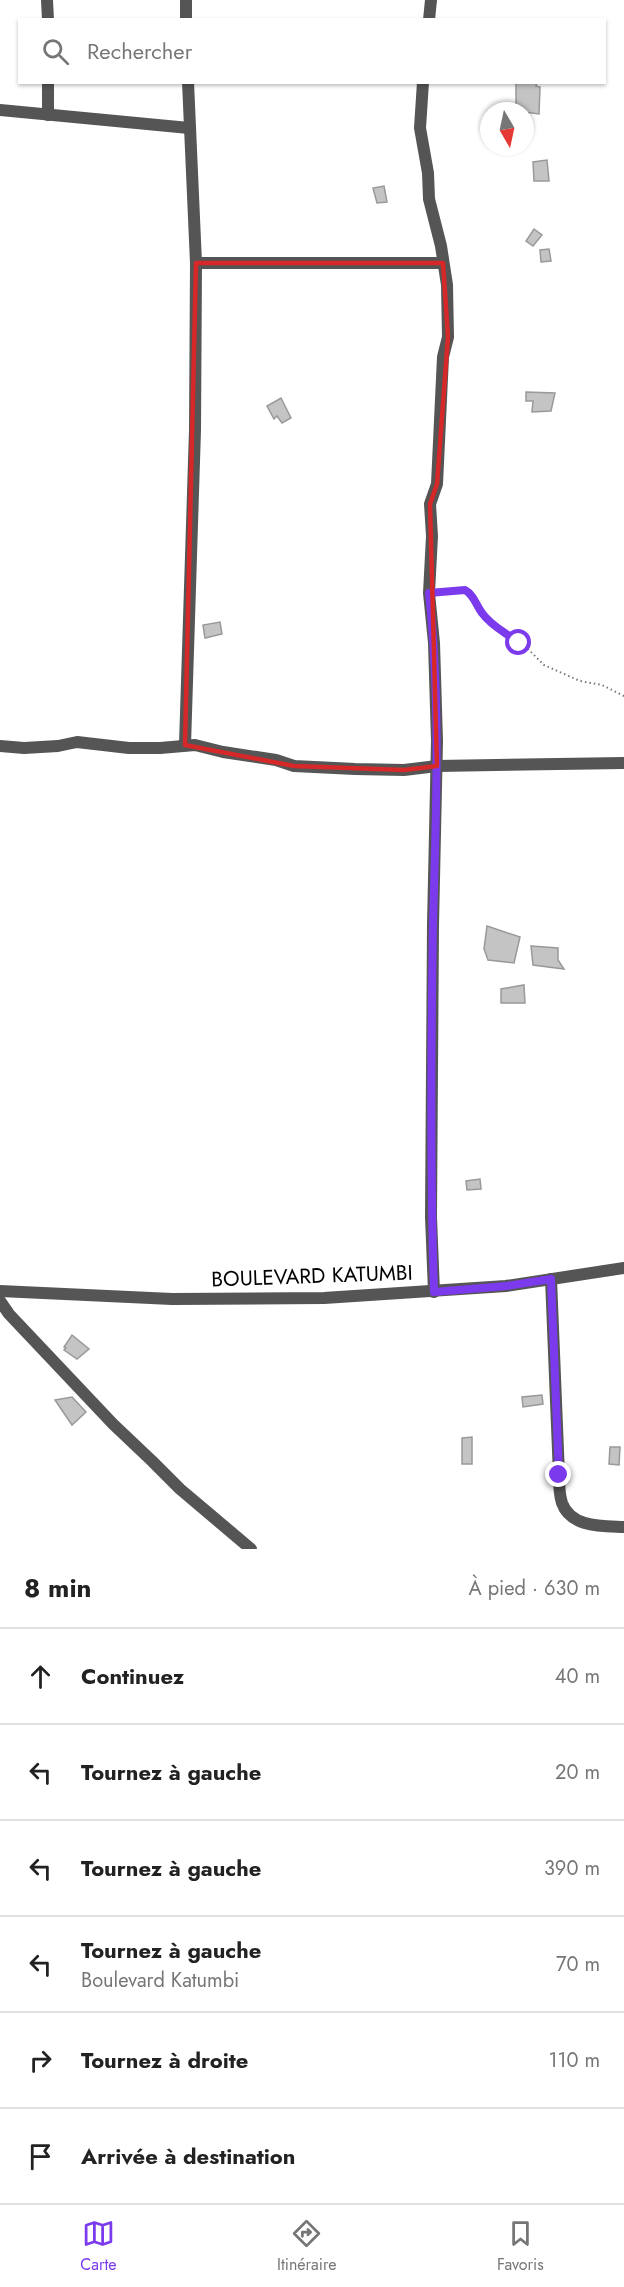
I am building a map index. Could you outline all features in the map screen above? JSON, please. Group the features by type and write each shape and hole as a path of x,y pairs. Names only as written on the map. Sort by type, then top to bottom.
{"street":[{"path":"47,0 48,18"},
{"path":"186,0 186,18"},
{"path":"429,18 430,0"},
{"path":"48,84 48,115"},
{"path":"185,745 195,430 196,263 188,84"},
{"path":"423,84 420,128 428,173 429,199 447,285 448,337 443,357 437,484 430,504 432,536 429,593 434,643 437,766 433,925 434,1292"},
{"path":"0,110 189,128"},
{"path":"196,263 443,263"},
{"path":"0,746 24,748 58,746 77,742 129,748 195,745 276,760 294,766 404,770 437,766 624,763"},
{"name":"BOULEVARD KATUMBI","path":"0,1291 113,1298 249,1300 434,1292 506,1286 624,1268"},
{"path":"551,1279 562,1503 567,1512 578,1521 592,1525 624,1527"},
{"path":"0,1301 9,1314 113,1424 180,1489 251,1549"}],"path":[{"path":"429,593 465,590 469,592 493,626 526,647 544,665 580,681 602,686 624,696"}],"highlighted area":[{"path":"196,263 443,263 448,337 437,484 430,504 437,766 404,770 294,766 185,745"}],"building":[{"path":"516,84 536,84 536,86 540,87 539,114 534,113 534,102 516,102"},
{"path":"547,160 549,181 534,181 533,162"},
{"path":"384,186 387,202 377,203 373,188"},
{"path":"534,229 542,235 533,246 526,241"},
{"path":"549,249 551,261 541,262 540,250"},
{"path":"526,392 555,393 551,411 532,412 533,401 526,401"},
{"path":"281,398 291,418 282,423 277,416 274,419 267,406"},
{"path":"220,622 222,634 205,638 203,625"},
{"path":"487,926 520,937 514,963 488,960 484,949"},
{"path":"531,946 558,948 558,960 564,969 533,965"},
{"path":"524,985 525,1003 501,1003 501,989"},
{"path":"480,1179 481,1189 467,1190 466,1181"},
{"path":"72,1335 89,1349 77,1359 64,1350"},
{"path":"542,1395 543,1404 523,1407 522,1397"},
{"path":"72,1397 86,1412 72,1425 55,1400"},
{"path":"472,1437 472,1464 462,1464 462,1438"},
{"path":"610,1447 620,1447 619,1465 609,1464"}],"route":[{"path":"519,643 493,626 469,592 465,590 429,593 437,699 438,777 433,925 434,1292 506,1286 551,1279 559,1475"}]}
